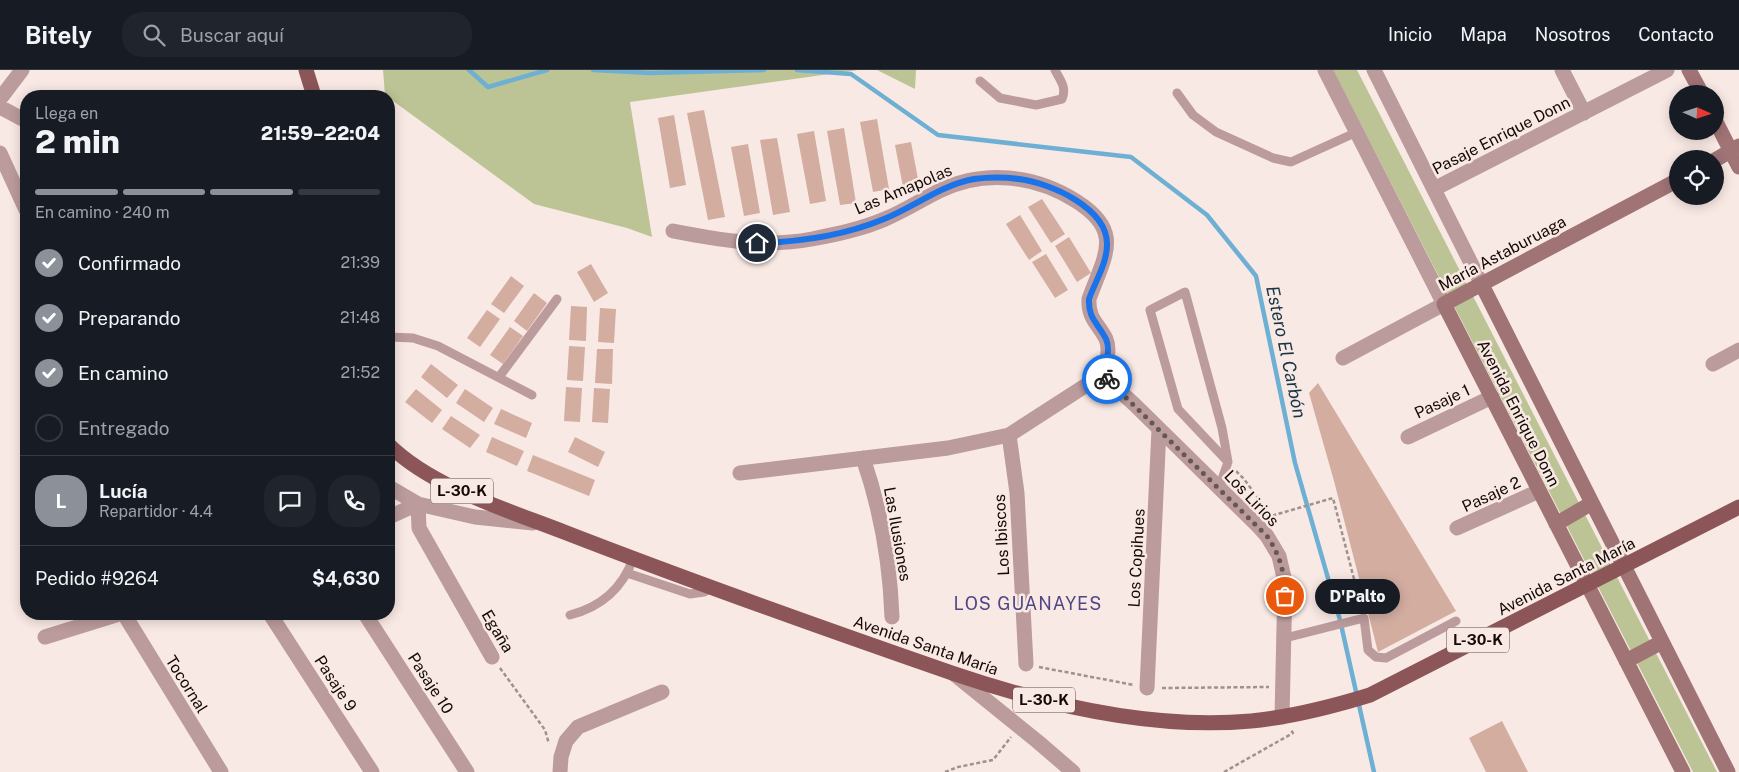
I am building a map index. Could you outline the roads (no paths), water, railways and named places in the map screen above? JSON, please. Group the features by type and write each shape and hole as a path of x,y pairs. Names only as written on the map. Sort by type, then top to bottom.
{"main road":[{"path":"306,70 312,90"},
{"name":"Avenida Santa María","path":"395,450 427,474 473,496 543,524 630,566 712,588 952,673 1024,696 1128,717 1213,723 1282,717 1334,706 1370,695 1739,507"}],"street":[{"path":"0,99 22,70"},
{"name":"Avenida Enrique Donn","path":"1325,70 1683,772"},
{"name":"Avenida Enrique Donn","path":"1374,70 1728,772"},
{"name":"Pasaje Enrique Donn","path":"1562,70 1584,112"},
{"name":"Pasaje Enrique Donn","path":"1434,189 1667,70"},
{"path":"1689,70 1697,85"},
{"path":"0,107 20,118"},
{"path":"1724,133 1735,149 1739,167"},
{"path":"1724,155 1735,149"},
{"path":"0,153 20,197"},
{"name":"Las Amapolas","path":"673,231 731,242 757,243 808,240 834,235 883,220 939,191 972,180 1006,177 1036,182 1065,194 1099,218 1103,226 1107,244 1106,253 1089,299 1089,306 1095,324 1106,340 1107,361 1102,375"},
{"name":"María Astaburuaga","path":"1343,358 1669,185"},
{"path":"1713,364 1739,350"},
{"path":"740,473 948,448 1009,435 1102,375"},
{"name":"Los Lirios","path":"1102,375 1267,536 1278,556 1285,582 1282,717"},
{"name":"Pasaje 1","path":"1408,436 1492,397"},
{"name":"Los Copihues","path":"1147,688 1159,429"},
{"name":"Los Ibiscos","path":"1009,435 1017,493 1026,664"},
{"name":"Las Ilusiones","path":"863,458 873,488 886,548 892,617"},
{"name":"Pasaje 2","path":"1457,528 1539,490"},
{"path":"395,491 418,504 475,517 543,524"},
{"path":"1556,524 1592,503"},
{"path":"395,514 418,504"},
{"name":"Egaña","path":"418,504 420,528 492,658"},
{"path":"45,638 100,620"},
{"name":"Tocornal","path":"128,620 221,772"},
{"name":"Pasaje 9","path":"274,620 372,772"},
{"name":"Pasaje 10","path":"369,620 467,772"},
{"path":"1626,661 1662,642"},
{"path":"952,673 1073,772"},
{"path":"560,772 560,757 566,740 578,727 662,692"}],"lane":[{"path":"980,81 1000,98 1036,105 1062,99 1065,92 1064,87 1055,70"},
{"path":"1177,93 1193,115 1216,132 1273,158 1291,162 1357,132"},
{"path":"1219,488 1228,462 1222,428 1185,292 1150,310 1178,409 1228,462"},
{"path":"499,377 557,299"},
{"path":"395,337 413,338 438,346 532,395"},
{"path":"570,615 592,608 601,602 618,587 630,566"},
{"path":"1285,638 1364,618 1368,650 1376,657 1386,658 1456,621"}],"waterway":[{"name":"Estero El Carbón","path":"469,70 488,87 547,70"},
{"name":"Estero El Carbón","path":"593,70 650,73 764,70"},
{"name":"Estero El Carbón","path":"797,70 851,74 938,135 1131,157 1207,215 1256,276 1295,463 1340,620 1374,772"}],"place":[{"name":"D'Palto","path":"1285,596"}],"district":[{"name":"LOS GUANAYES","path":"1028,604"}]}
